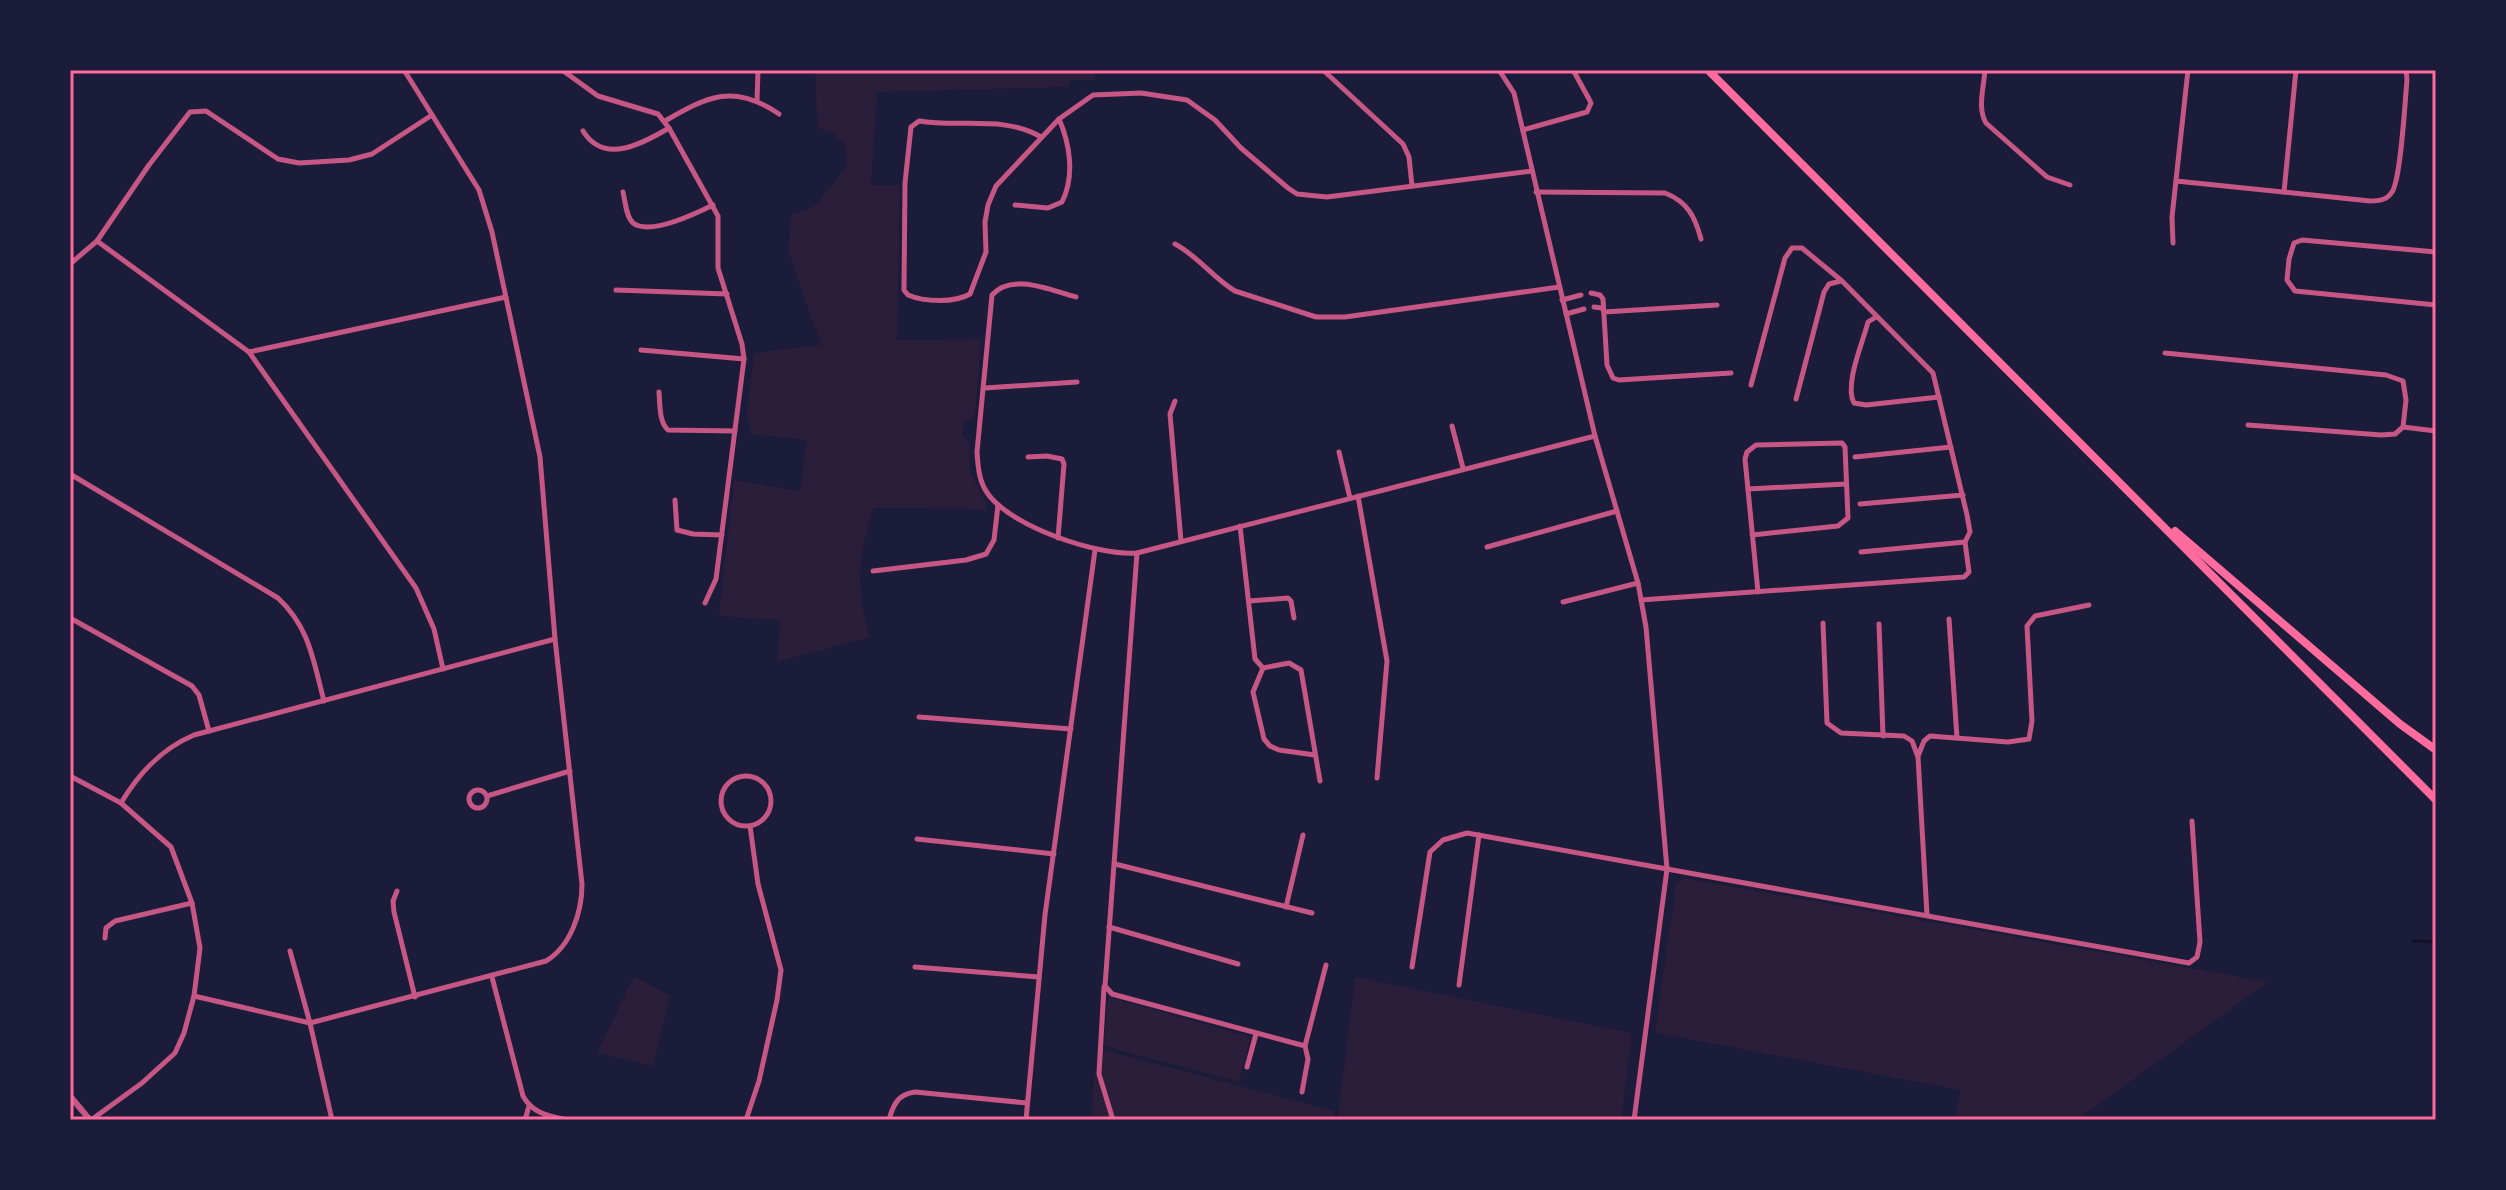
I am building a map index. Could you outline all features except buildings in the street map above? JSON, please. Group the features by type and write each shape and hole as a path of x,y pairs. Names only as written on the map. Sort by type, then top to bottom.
{"highway":[{"path":"1708,70 2436,800"},
{"path":"2152,513 2230,576 2400,724 2436,750"}],"street":[{"path":"194,996 310,1023 492,977 552,958 579,915 582,884 555,639 540,457 484,201 404,70"},
{"path":"562,70 598,96 658,114 665,121 718,216 718,268 744,359 716,579 705,603"},
{"path":"757,101 758,70"},
{"path":"1323,70 1403,144 1409,157 1412,186"},
{"path":"1499,70 1514,93 1595,436 1638,583 1650,656 1667,869 1634,1120"},
{"path":"1523,130 1587,112 1591,103 1573,70"},
{"path":"1985,70 1982,116 1986,123 2047,177 2070,185"},
{"path":"2173,243 2172,217 2188,70"},
{"path":"2284,192 2296,70"},
{"path":"2176,181 2370,201 2389,196 2397,174 2406,70"},
{"path":"1041,137 1014,126 992,124 919,121 911,127 905,183 904,290 908,295 931,299 964,298 974,287 986,252 985,222 991,195 1059,119 1093,95 1141,93 1173,97 1200,107 1241,148 1297,194 1327,197 1532,171"},
{"path":"665,121 713,96 724,94 757,101 779,114"},
{"path":"70,264 97,241 190,112 206,111 278,159 299,163 349,160 372,154 432,115"},
{"path":"1015,205 1048,208 1057,206 1065,195 1069,150 1059,119"},
{"path":"583,131 591,144 612,150 638,143 669,128"},
{"path":"623,192 633,223 643,226 668,224 713,205"},
{"path":"1536,192 1665,193 1690,210 1701,239"},
{"path":"2436,252 2302,240 2294,243 2292,248 2287,280 2295,291 2436,305"},
{"path":"97,241 249,352 410,578 434,629 443,669"},
{"path":"1175,244 1191,252 1235,291 1316,317 1345,317 1559,287"},
{"path":"1641,600 1960,578 1969,572 1965,542 1970,532 1933,373 1842,281 1802,248 1789,250 1785,258 1751,385"},
{"path":"1796,399 1824,292 1833,282 1842,281"},
{"path":"1076,297 1028,284 996,290 991,302 978,470 983,486 998,505 1058,538 1095,550 1137,553 1595,436"},
{"path":"616,290 727,294"},
{"path":"1591,293 1603,299 1607,365 1613,378 1731,373"},
{"path":"1562,300 1581,295"},
{"path":"249,352 506,297"},
{"path":"1604,312 1717,305"},
{"path":"1594,307 1602,308 1604,312"},
{"path":"1565,314 1584,309"},
{"path":"1877,317 1868,322 1852,382 1850,394 1854,403 1866,405 1939,397"},
{"path":"641,350 744,359"},
{"path":"2165,353 2397,377 2406,389 2403,427 2395,434 2248,425"},
{"path":"985,388 1077,382"},
{"path":"659,392 664,427 668,430 735,431"},
{"path":"1175,401 1170,414 1181,541"},
{"path":"1452,426 1463,468"},
{"path":"2403,427 2436,431"},
{"path":"1752,535 1845,523 1848,518 1845,447 1842,443 1756,445 1747,452 1745,459 1752,535 1758,592"},
{"path":"1855,457 1951,447"},
{"path":"1339,452 1350,498"},
{"path":"1028,457 1056,457 1062,459 1064,464 1058,538"},
{"path":"70,474 278,598 305,632 324,701"},
{"path":"1748,489 1846,484"},
{"path":"1860,504 1963,495"},
{"path":"1358,496 1387,661 1377,778"},
{"path":"675,500 677,530 722,535"},
{"path":"873,571 966,560 986,554 994,540 998,505"},
{"path":"1487,547 1617,511"},
{"path":"1240,526 1255,659 1263,668"},
{"path":"1861,552 1965,542"},
{"path":"1026,1120 1039,977 1095,550"},
{"path":"1113,1120 1099,1074 1137,553"},
{"path":"1563,602 1638,583"},
{"path":"1249,601 1288,598 1294,618"},
{"path":"1918,757 1924,741 1930,736 2008,742 2029,739 2032,721 2026,633 2029,620 2035,616 2089,605"},
{"path":"70,618 192,686 199,695 209,731"},
{"path":"1949,619 1957,738"},
{"path":"1823,623 1827,723 1841,733 1904,736 1912,741 1918,757 1927,915"},
{"path":"1879,624 1883,736"},
{"path":"121,803 133,784 163,752 177,742 555,639"},
{"path":"1263,668 1289,663 1301,670 1320,781"},
{"path":"1263,668 1253,692 1264,739 1279,750 1315,755"},
{"path":"919,717 1071,729"},
{"path":"487,796 570,771"},
{"path":"70,776 121,803 171,847 192,903 200,948 194,996 175,1053 142,1083 90,1120 70,1096"},
{"path":"742,777 756,779 770,794 768,815 750,826 730,820 721,802 725,788 742,777"},
{"path":"1412,967 1430,852 1437,843 1458,833 2189,963 2197,957 2200,942 2192,821"},
{"path":"746,1120 759,1081 781,970 758,884 750,826"},
{"path":"1286,907 1303,835"},
{"path":"1459,985 1479,835"},
{"path":"917,839 1054,854"},
{"path":"1115,864 1312,913"},
{"path":"397,891 393,901 394,912 415,997"},
{"path":"105,938 106,928 115,921 192,903"},
{"path":"1109,927 1238,964"},
{"path":"290,951 332,1120"},
{"path":"1302,1092 1308,1059 1305,1046 1326,965"},
{"path":"915,967 1039,977"},
{"path":"492,977 520,1085 529,1106 536,1112 568,1120"},
{"path":"1105,986 1112,994 1305,1046"},
{"path":"1247,1067 1256,1034"},
{"path":"889,1120 895,1102 915,1092 1027,1103"},
{"path":"525,1120 529,1106"}],"shaded area":[{"path":"815,70 1096,70 1095,80 1070,80 1068,87 877,92 871,185 900,185 897,340 981,339 975,416 963,424 962,435 969,444 970,471 987,505 986,511 874,508 860,572 862,604 870,637 777,662 781,620 719,616 734,480 800,491 807,440 751,434 747,414 754,353 821,345 789,252 791,215 815,206 847,166 846,146 834,134 818,128"},
{"path":"1684,878 2268,982 2077,1120 1956,1120 1960,1090 1655,1033 1676,884"},
{"path":"634,976 670,996 653,1066 597,1053"},
{"path":"1355,977 1632,1033 1621,1120 1338,1120"},
{"path":"1108,997 1248,1036 1250,1041 1239,1082 1104,1046"},
{"path":"1097,1048 1334,1111 1333,1120 1091,1120"}],"waterway":[{"path":"2414,941 2436,942"}]}
